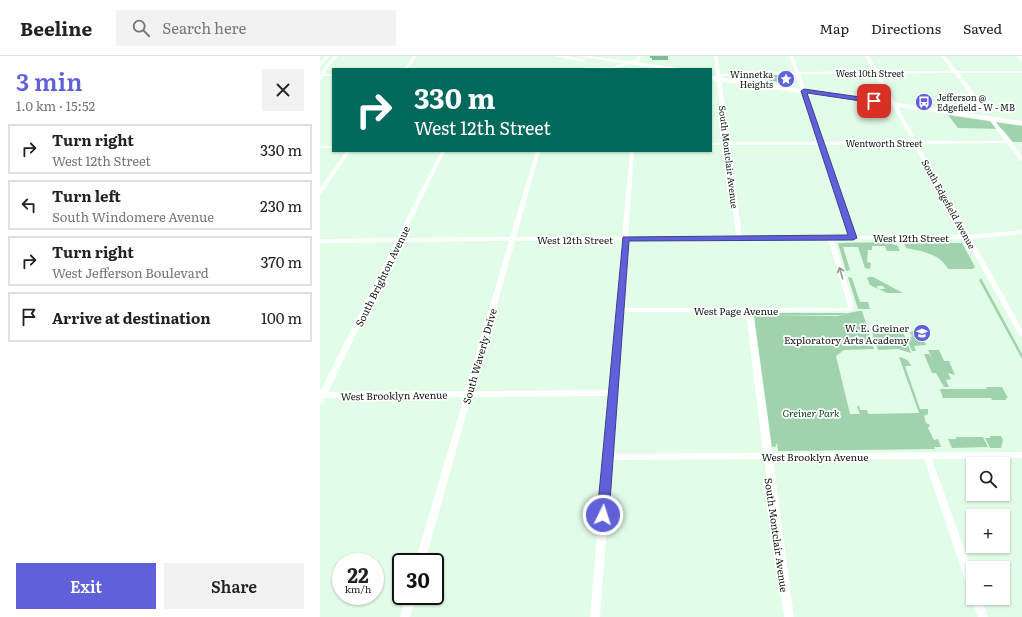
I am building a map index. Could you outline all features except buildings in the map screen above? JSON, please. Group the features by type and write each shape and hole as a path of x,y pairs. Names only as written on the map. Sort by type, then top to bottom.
{"main road":[{"path":"556,56 624,66 659,68"},
{"path":"578,56 639,68"},
{"path":"712,74 719,77 803,89 1022,117"},
{"path":"712,78 719,77"},
{"path":"892,101 947,112 1022,123"},
{"path":"947,112 986,115 986,112"}],"street":[{"path":"320,65 328,56"},
{"path":"321,74 336,56"},
{"path":"407,68 415,56"},
{"path":"631,66 639,60 639,56"},
{"name":"South Montclair Avenue","path":"716,56 739,238"},
{"path":"791,56 822,143 853,238"},
{"name":"South Edgefield Avenue","path":"867,56 1022,335"},
{"path":"943,56 986,112"},
{"path":"1018,56 1022,60"},
{"path":"612,68 624,66"},
{"path":"321,74 332,71"},
{"name":"West 10th Street","path":"719,77 730,74 1022,72"},
{"path":"321,74 332,76"},
{"path":"990,118 1022,160"},
{"name":"Wentworth Street","path":"712,144 1009,142"},
{"path":"320,147 332,147"},
{"path":"320,192 348,152"},
{"name":"South Brighton Avenue","path":"321,397 443,152"},
{"name":"South Waverly Drive","path":"423,553 511,239 538,152"},
{"path":"595,617 632,152"},
{"name":"West 12th Street","path":"320,241 968,237 1022,232"},
{"name":"West Page Avenue","path":"620,310 848,310 851,308 831,238"},
{"name":"South Montclair Avenue","path":"749,310 788,617"},
{"name":"West Brooklyn Avenue","path":"321,397 612,393"},
{"name":"West Brooklyn Avenue","path":"607,457 1022,455"},
{"path":"927,456 966,568"},
{"path":"405,617 408,605"},
{"path":"979,605 983,617"}],"green space":[{"path":"794,75 794,84 737,76"},
{"path":"948,115 1022,126 1022,142 1013,142 1002,129 958,128"},
{"path":"892,242 893,245 897,245 900,251 887,251 885,246 872,246 872,250 868,250 867,262 871,263 870,269 865,268 858,247 843,247 850,270 846,271 838,243"},
{"path":"904,242 962,243 975,267 973,269 948,269 945,264 930,254 906,248"},
{"path":"848,277 852,278 860,302 868,302 870,309 858,309"},
{"path":"873,277 903,293 887,293 879,289 885,289 883,286 877,286 878,289 870,285 867,278"},
{"path":"981,278 1022,354 1022,359 979,280"},
{"name":"Greiner Park","path":"862,311 874,349 844,350 836,356 850,414 860,414 857,407 859,405 860,410 867,410 868,414 919,413 899,357 903,358 908,361 911,366 905,366 920,409 928,409 928,414 924,416 926,423 930,425 928,428 934,440 938,439 941,447 934,447 935,449 778,451 777,443 775,447 772,447 754,316 761,316 755,315 759,313 848,313 840,315 767,316 837,316"},
{"path":"920,331 926,345 914,346 916,351 912,351 906,337 912,337 910,332"},
{"path":"872,332 903,332 911,353 898,349 878,350"},
{"path":"928,350 939,350 944,361 949,361 955,375 948,373 951,379 946,380 949,387 944,387 936,373 932,373 924,354 929,354 932,358"},
{"path":"986,387 1002,387 1008,398 1006,398 1006,400 992,400 991,398 943,398 940,389 987,389"},
{"path":"990,436 1001,436 1003,440 1001,448 990,448 985,438 990,438"},
{"path":"956,437 983,437 988,447 952,448 948,439 956,439"}],"place":[{"name":"Winnetka Heights","path":"786,79"},
{"name":"Jefferson @ Edgefield - W - MB","path":"924,102"},
{"name":"W. E. Greiner Exploratory Arts Academy","path":"922,333"}],"route":[{"path":"603,515 626,238 853,238 804,91 874,101"}]}
